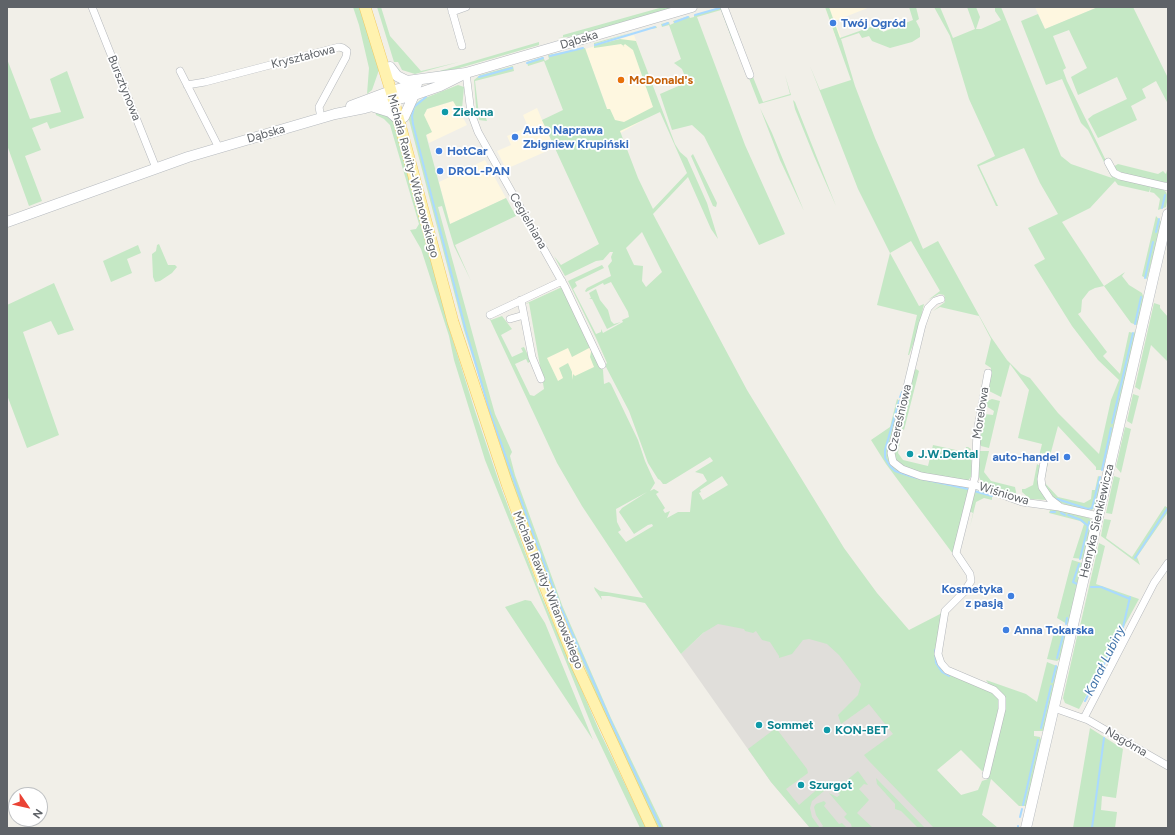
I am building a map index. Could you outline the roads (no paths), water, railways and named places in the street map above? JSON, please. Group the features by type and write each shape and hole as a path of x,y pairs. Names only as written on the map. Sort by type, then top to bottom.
{"main road":[{"name":"Michała Rawity-Witanowskiego","path":"365,7 395,95 453,304 462,344 488,432 540,574 593,700 652,828"},
{"name":"Michała Rawity-Witanowskiego","path":"372,7 390,67 395,95"}],"street":[{"name":"Bursztynowa","path":"92,7 156,168"},
{"path":"462,46 451,9 466,7"},
{"name":"Dąbska","path":"335,114 372,106 395,95 414,95 440,86 466,74 692,7"},
{"path":"724,7 750,75"},
{"name":"Kryształowa","path":"187,85 249,71 339,47 343,48 347,51 346,57 319,107 321,118"},
{"name":"Dąbska","path":"390,67 397,76 407,81 466,74"},
{"path":"180,71 219,148"},
{"name":"Cegielniana","path":"466,74 471,113 478,132 562,280 602,365"},
{"name":"Dąbska","path":"7,222 156,168 395,95 442,77"},
{"path":"372,106 386,110 401,118 414,95"},
{"path":"1110,165 1114,173 1120,176 1168,187"},
{"name":"Henryka Sienkiewicza","path":"1026,828 1168,214"},
{"path":"490,315 562,280"},
{"name":"Czereśniowa","path":"941,299 931,304 926,314 899,417 891,456 898,466 909,472 937,480 973,485"},
{"path":"521,300 532,357 541,379"},
{"path":"510,320 524,315"},
{"name":"Morelowa","path":"986,775 1003,705 998,693 974,680 950,671 942,666 938,657 944,615 948,607 968,586 972,578 969,571 956,553 975,477 977,432 988,373"},
{"name":"Wiśniowa","path":"1044,462 1041,479 1042,487 1050,499 1059,507"},
{"path":"975,477 977,483 983,488"},
{"name":"Wiśniowa","path":"973,485 1022,502 1059,507 1098,516"},
{"path":"1084,718 1155,582 1168,563"},
{"name":"Nagórna","path":"1054,708 1084,718 1168,766"}],"waterway":[{"path":"695,15 720,8"},
{"path":"675,22 688,17"},
{"path":"663,25 668,23"},
{"path":"595,45 655,27"},
{"path":"550,56 583,48"},
{"path":"527,63 543,58"},
{"path":"479,77 512,68"},
{"path":"426,97 414,107 412,116 413,124 466,331 490,412 561,608 612,724 661,828"},
{"path":"1162,208 1165,195"},
{"path":"1156,232 1159,219"},
{"path":"1145,278 1153,242"},
{"path":"1135,324 1141,297"},
{"path":"1112,423 1133,333"},
{"path":"900,397 902,392"},
{"path":"899,401 885,450 885,458 890,466 895,471 913,477 968,489"},
{"path":"1102,470 1111,428"},
{"path":"1057,499 1088,509 1092,508 1100,477"},
{"path":"974,491 992,496"},
{"name":"Kanał Lubiny","path":"1135,558 1167,509"},
{"path":"1061,513 1065,515"},
{"path":"1068,515 1081,520 1088,526"},
{"path":"1080,559 1089,522"},
{"path":"1077,584 1073,582 1079,564"},
{"path":"1091,587 1101,587 1130,599"},
{"name":"Kanał Lubiny","path":"1085,701 1123,627 1130,597"},
{"path":"1066,624 1067,618"},
{"path":"1057,658 1064,632"},
{"path":"935,650 936,663 942,672 949,676"},
{"path":"1052,682 1056,666"},
{"path":"1041,728 1051,686"},
{"name":"Kanał Lubiny","path":"1092,828 1104,738"},
{"path":"1023,805 1038,740"},
{"path":"1020,817 1022,809"}],"place":[{"name":"Twój Ogród","path":"833,23"},
{"name":"McDonald's","path":"621,80"},
{"name":"Zielona","path":"445,112"},
{"name":"Auto Naprawa Zbigniew Krupiński","path":"515,137"},
{"name":"HotCar","path":"439,151"},
{"name":"DROL-PAN","path":"440,171"},
{"name":"J.W.Dental","path":"910,454"},
{"name":"auto-handel","path":"1067,457"},
{"name":"Kosmetyka z pasją","path":"1011,596"},
{"name":"Anna Tokarska","path":"1006,630"},
{"name":"Sommet","path":"759,725"},
{"name":"KON-BET","path":"827,730"},
{"name":"Szurgot","path":"801,785"}]}
